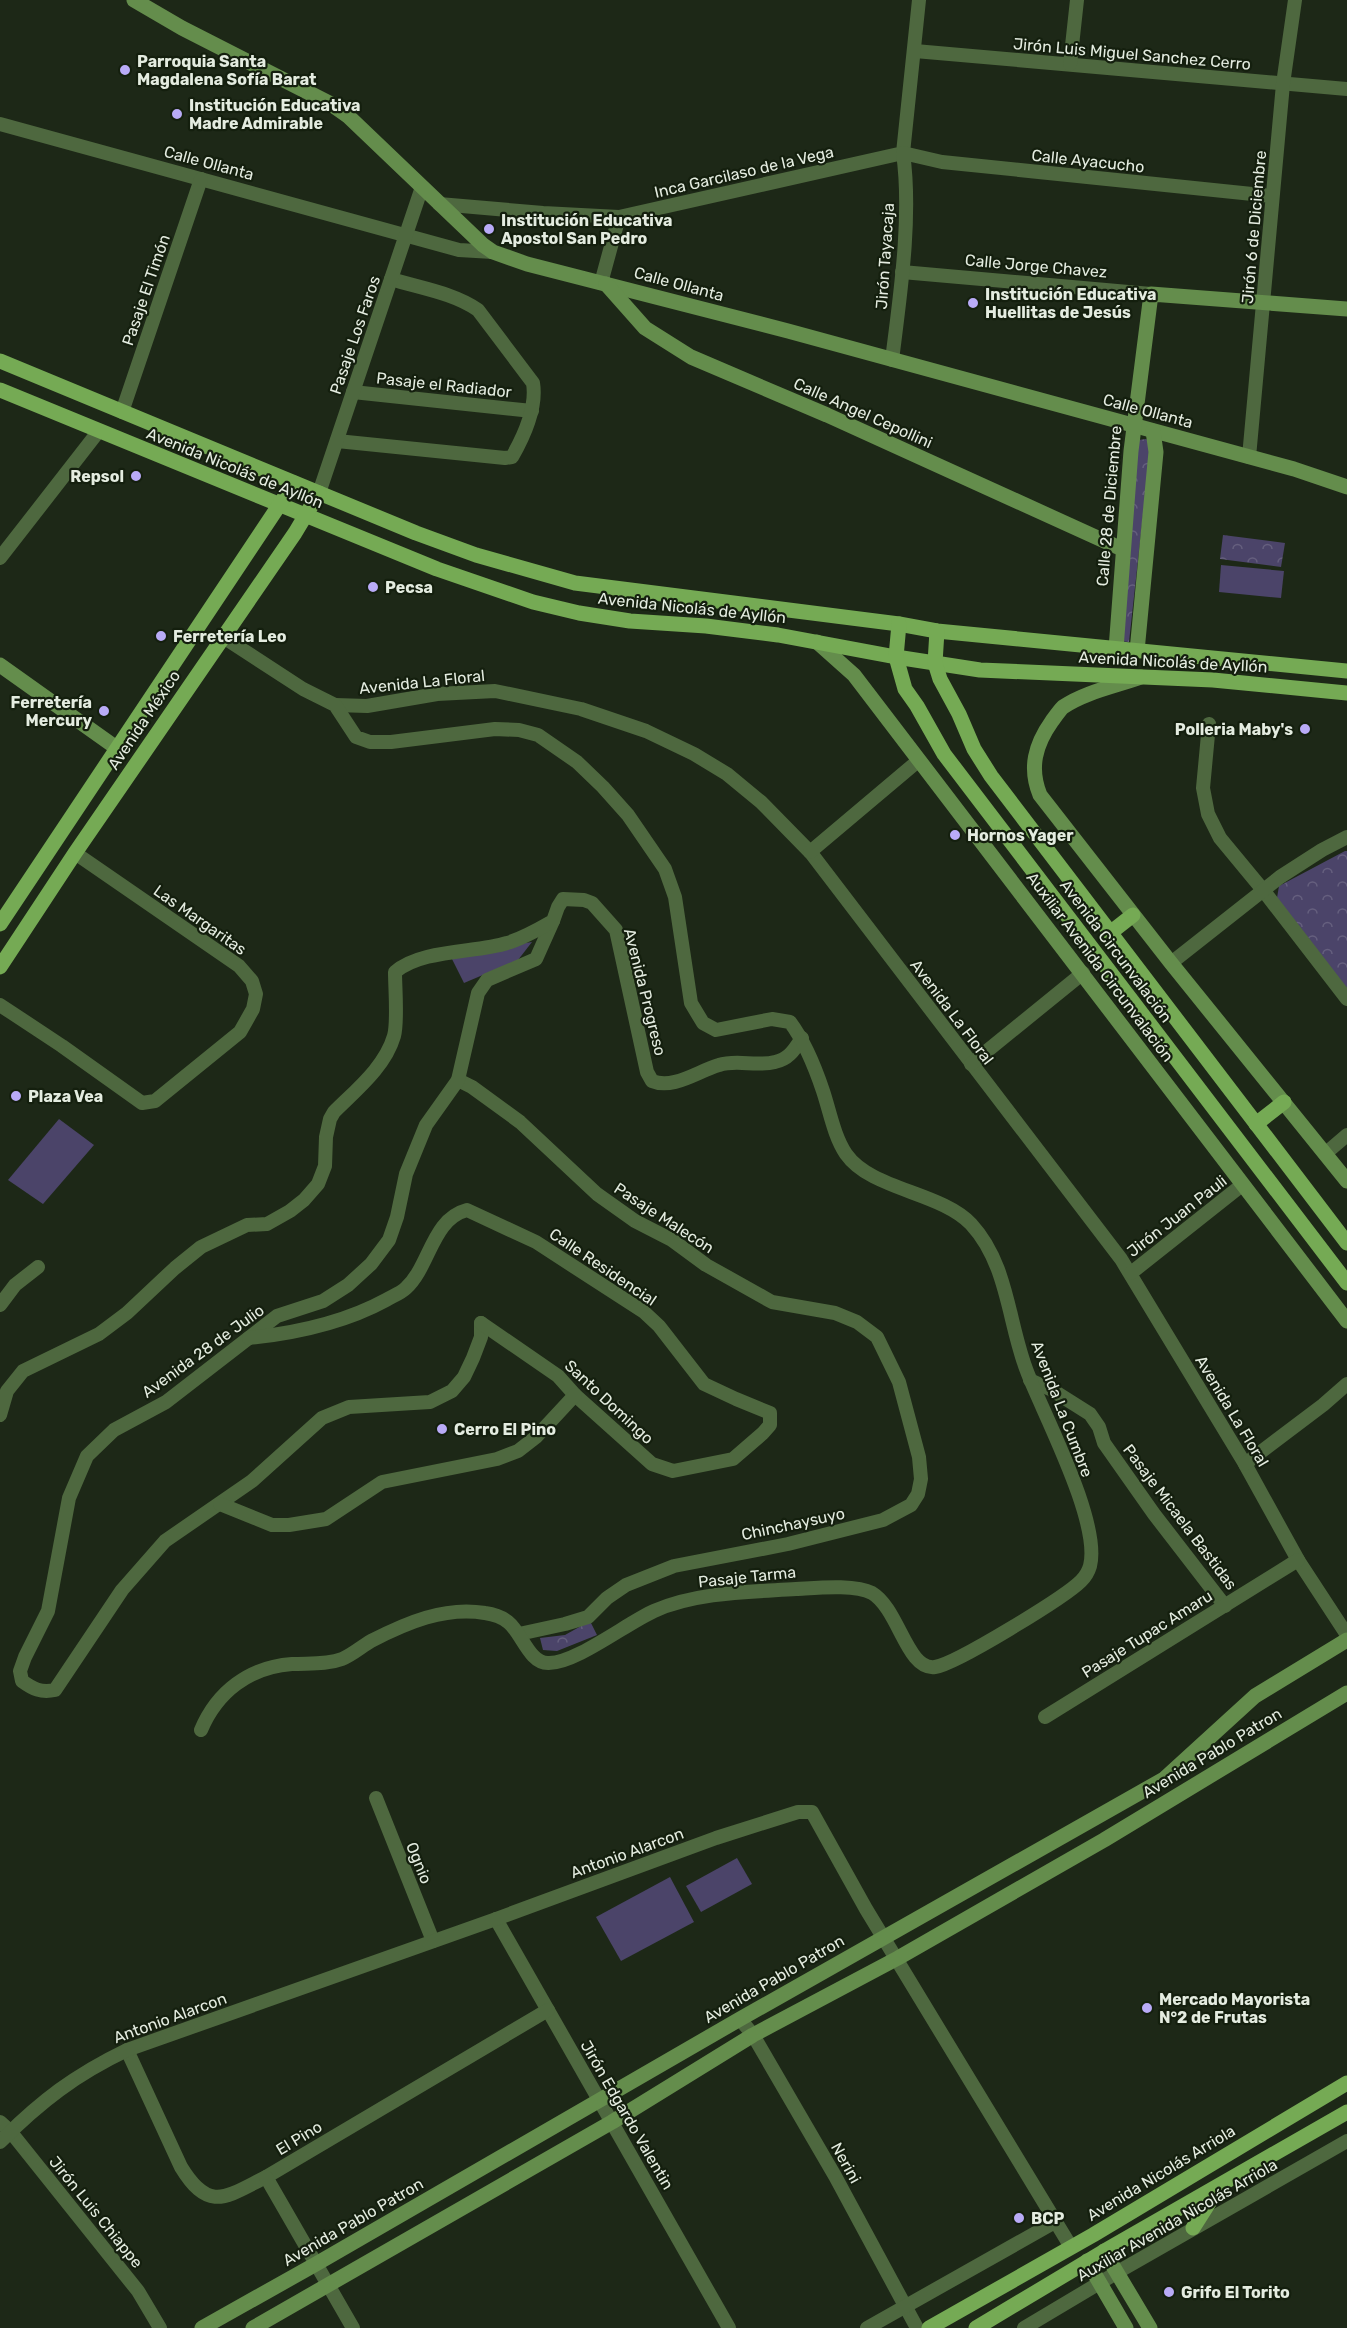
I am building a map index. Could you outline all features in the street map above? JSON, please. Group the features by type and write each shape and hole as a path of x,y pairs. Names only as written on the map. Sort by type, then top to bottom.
{"main road":[{"name":"Avenida Nicolás de Ayllón","path":"0,361 294,483 476,555 575,583 899,624 937,631 1347,671"},
{"name":"Avenida Nicolás de Ayllón","path":"0,390 437,569 533,602 579,613 630,621 743,630 980,670 1213,680 1347,693"},
{"name":"Avenida México","path":"0,924 294,483"},
{"name":"Avenida México","path":"0,968 75,853 306,517 319,493"},
{"name":"Avenida Circunvalación","path":"899,624 896,657 905,689 944,754 1347,1282"},
{"name":"Avenida Circunvalación","path":"937,631 934,663 974,749 991,776 1347,1243"},
{"path":"1110,933 1133,915"},
{"path":"1256,1124 1284,1102"},
{"name":"Avenida Nicolás Arriola","path":"929,2328 1093,2235 1347,2084"},
{"path":"976,2328 1104,2251 1347,2112"},
{"path":"1193,2228 1220,2186"},
{"path":"1087,2261 1086,2247 1093,2235"}],"street":[{"path":"134,0 182,28 331,104 348,116 439,204 493,252"},
{"path":"903,153 919,0"},
{"path":"1070,64 1077,0"},
{"name":"Jirón 6 de Diciembre","path":"1249,457 1283,84 1295,0"},
{"name":"Jirón Luis Miguel Sanchez Cerro","path":"915,51 1347,89"},
{"name":"Calle Ollanta","path":"0,124 459,250 493,252 526,264 1249,457 1347,487"},
{"name":"Calle Ayacucho","path":"903,153 942,162 1272,196"},
{"name":"Inca Garcilaso de la Vega","path":"439,204 620,217 903,153"},
{"name":"Jirón Tayacaja","path":"892,360 902,272 906,184 903,153"},
{"name":"Pasaje El Timón","path":"122,412 201,179"},
{"name":"Pasaje Los Faros","path":"319,493 422,187"},
{"path":"603,283 620,217"},
{"name":"Calle Jorge Chavez","path":"902,272 1264,304 1347,309"},
{"path":"337,441 512,457 532,411 536,396 533,383 478,310 457,298 391,279"},
{"name":"Calle Angel Cepollini","path":"603,283 645,328 691,357 837,420 1122,549"},
{"name":"Calle 28 de Diciembre","path":"1116,649 1133,426 1151,294"},
{"name":"Pasaje el Radiador","path":"353,392 532,411"},
{"path":"0,558 98,432"},
{"path":"1137,651 1156,452 1153,432"},
{"name":"Avenida La Cumbre","path":"223,637 303,689 334,705 356,736 370,742 391,742 495,729 519,730 538,735 577,762 628,816 665,869 675,897 691,1003 702,1023 716,1030 772,1019 790,1022 802,1038 834,1128 847,1156 868,1174 920,1195 968,1221 983,1240 992,1255 1030,1380 1053,1428 1084,1512 1091,1546 1089,1571 1081,1581 1065,1593 960,1657 938,1667 926,1667 917,1661 891,1612"},
{"name":"Auxiliar Avenida Circunvalación","path":"817,642 854,675 1347,1321"},
{"path":"0,665 118,749"},
{"path":"1143,676 1080,698 1062,708 1042,736 1035,751 1034,781 1050,810 1347,1181"},
{"name":"Avenida La Floral","path":"334,705 367,706 437,694 495,691 581,709 646,731 694,754 727,774 762,802 810,852 1131,1273 1245,1464 1298,1560 1347,1635"},
{"path":"1209,724 1203,788 1208,814 1220,838 1347,999"},
{"path":"810,852 918,761"},
{"path":"1171,963 1263,890 1322,850 1347,837"},
{"name":"Las Margaritas","path":"0,1005 142,1103 155,1101 240,1032 253,1009 256,994 252,981 239,966 75,853"},
{"name":"Avenida Progreso","path":"0,1415 7,1391 23,1371 99,1334 201,1247 247,1225 267,1224 304,1200 318,1184 325,1166 330,1119 334,1112 371,1075 395,1035 395,972 410,962 458,950 505,944 533,933 554,921 563,899 584,900 592,903 616,930 642,1050 652,1081 659,1084 674,1082 722,1064 774,1063 791,1055 802,1038"},
{"name":"Avenida 28 de Julio","path":"481,1323 481,1337 473,1358 464,1377 452,1391 430,1402 349,1407 322,1418 258,1475 165,1541 122,1590 55,1690 46,1692 35,1690 22,1681 20,1671 48,1611 69,1498 87,1456 114,1430 166,1402 276,1316 323,1301 348,1285 371,1264 389,1240 397,1218 406,1174 426,1125 458,1080 478,993 487,981 536,959 554,921"},
{"path":"971,1064 1083,973"},
{"name":"Pasaje Malecón","path":"458,1080 472,1087 520,1122 597,1194 635,1221 672,1240 706,1265 772,1302 835,1313 857,1322 877,1337"},
{"path":"1326,1153 1347,1136"},
{"name":"Jirón Juan Pauli","path":"1131,1273 1242,1185"},
{"name":"Calle Residencial","path":"249,1338 281,1335 338,1321 379,1304 406,1289 421,1270 441,1229 459,1212 467,1210 536,1242 644,1312 659,1326 704,1384 770,1413"},
{"path":"0,1305 15,1285 38,1267"},
{"name":"Santo Domingo","path":"481,1323 558,1376 575,1395 652,1464 673,1470 733,1459 770,1425 770,1413"},
{"name":"Chinchaysuyo","path":"519,1634 588,1617 607,1598 626,1586 674,1566 856,1528 883,1520 911,1504 918,1494 921,1479 919,1457 899,1382 877,1337"},
{"name":"Pasaje Micaela Bastidas","path":"1030,1380 1052,1390 1090,1414 1099,1427 1104,1443 1179,1548 1225,1606"},
{"path":"1245,1464 1347,1384"},
{"path":"220,1504 272,1525 289,1525 326,1519 382,1482 497,1459 518,1450 536,1437 575,1395"},
{"name":"Pasaje Tupac Amaru","path":"1045,1717 1298,1560"},
{"name":"Pasaje Tarma","path":"519,1634 537,1660 545,1664 588,1650 654,1611 701,1597 808,1588 858,1589 872,1594 891,1612"},
{"path":"201,1730 209,1710 223,1694 244,1679 286,1665 324,1664 345,1658 391,1631 434,1615 487,1613 506,1620 519,1634"},
{"name":"Avenida Pablo Patron","path":"202,2328 1164,1779 1255,1696 1347,1640"},
{"name":"Avenida Pablo Patron","path":"253,2328 612,2122 753,2035 898,1958 1104,1840 1347,1693"},
{"name":"Ognio","path":"376,1798 433,1941"},
{"name":"Antonio Alarcon","path":"0,2142 5,2127 36,2107 62,2086 96,2065 127,2050 716,1838 798,1812 812,1812 884,1937 1071,2247"},
{"name":"Jirón Edgardo Valentin","path":"496,1919 729,2328"},
{"name":"El Pino","path":"127,2050 181,2167 193,2185 210,2197 226,2197 266,2177 548,2010"},
{"name":"Nerini","path":"740,2019 753,2035 835,2176 917,2328"},
{"name":"Jirón Luis Chiappe","path":"5,2127 138,2291 160,2328"},
{"name":"Auxiliar Avenida Nicolás Arriola","path":"1024,2328 1193,2228 1347,2141"},
{"path":"266,2177 353,2328"},
{"path":"867,2328 1055,2222"},
{"path":"379,2228 387,2251"},
{"path":"1104,2251 1150,2328"},
{"path":"1087,2261 1126,2328"}],"green space":[{"path":"1146,439 1151,442 1129,642 1118,641 1138,440"},
{"path":"1223,535 1285,543 1281,567 1220,559"},
{"path":"1221,565 1284,571 1281,598 1219,592"},
{"path":"1347,851 1347,996 1277,898 1279,886"},
{"path":"532,942 518,960 464,983 450,955"},
{"path":"59,1119 94,1145 43,1204 8,1180"},
{"path":"590,1621 597,1635 557,1651 543,1650 540,1638 565,1635"},
{"path":"737,1858 752,1884 701,1912 686,1886"},
{"path":"670,1877 694,1922 621,1961 596,1917"}],"place":[{"name":"Parroquia Santa Magdalena Sofía Barat","path":"125,70"},
{"name":"Institución Educativa Madre Admirable","path":"177,114"},
{"name":"Institución Educativa Apostol San Pedro","path":"489,229"},
{"name":"Institución Educativa Huellitas de Jesús","path":"973,303"},
{"name":"Repsol","path":"136,476"},
{"name":"Pecsa","path":"373,587"},
{"name":"Ferretería Leo","path":"161,636"},
{"name":"Ferretería Mercury","path":"104,711"},
{"name":"Polleria Maby's","path":"1305,729"},
{"name":"Hornos Yager","path":"955,835"},
{"name":"Plaza Vea","path":"16,1096"},
{"name":"Cerro El Pino","path":"442,1429"},
{"name":"Mercado Mayorista N°2 de Frutas","path":"1147,2008"},
{"name":"BCP","path":"1019,2218"},
{"name":"Grifo El Torito","path":"1169,2292"}]}
